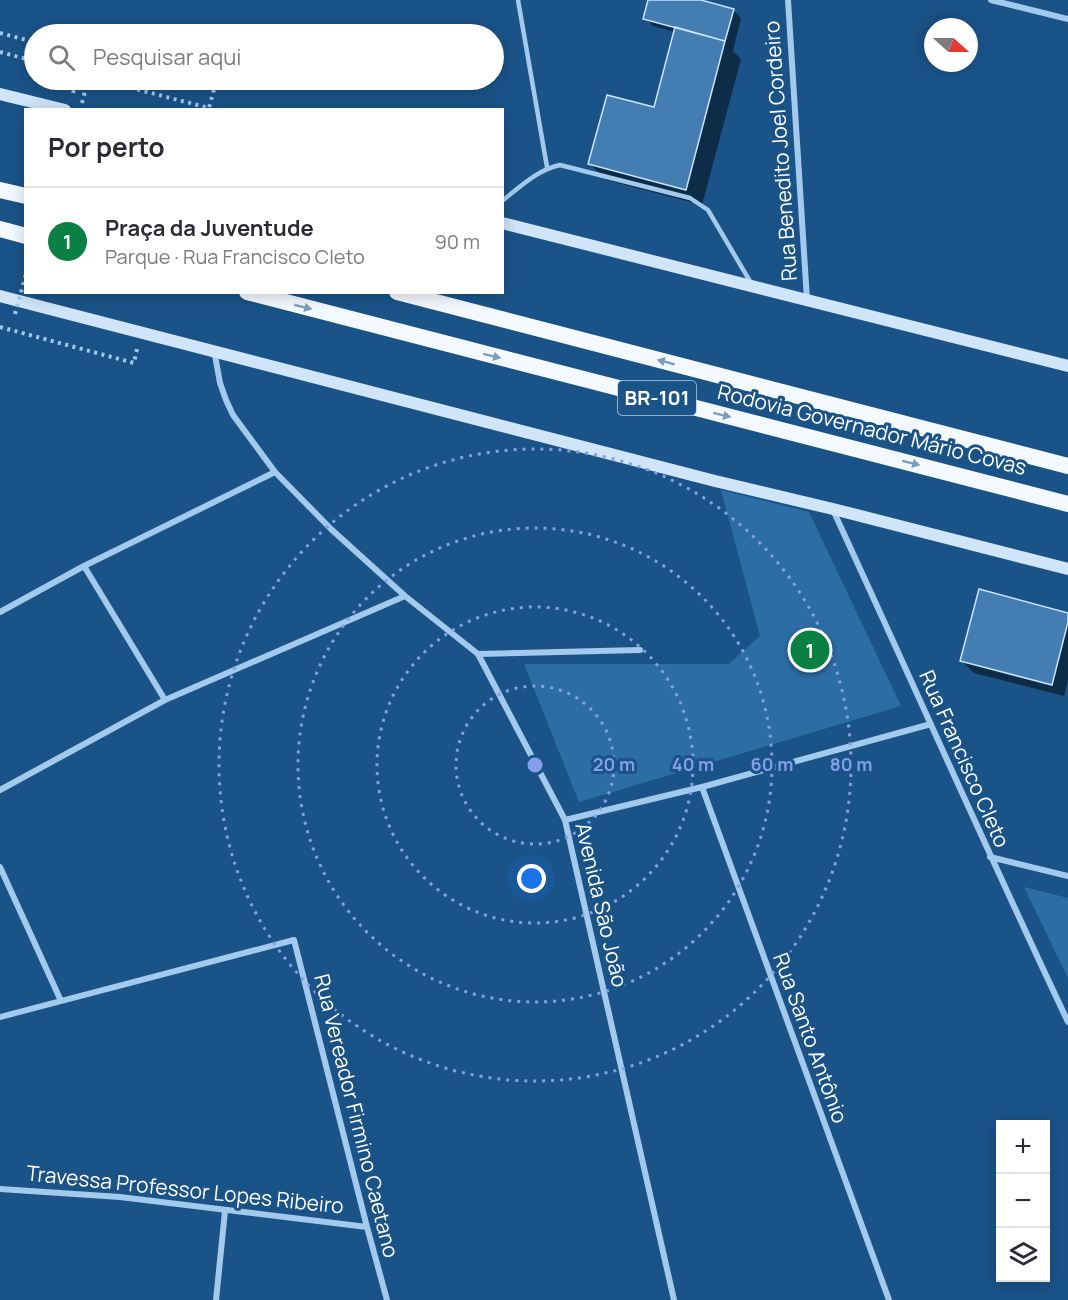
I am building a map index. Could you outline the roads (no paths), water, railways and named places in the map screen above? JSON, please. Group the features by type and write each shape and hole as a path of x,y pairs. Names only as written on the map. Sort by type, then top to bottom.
{"highway":[{"path":"0,190 24,196"},
{"path":"0,229 24,235"},
{"name":"Rodovia Governador Mário Covas","path":"255,294 1068,504"},
{"name":"Rodovia Governador Mário Covas","path":"405,294 1068,466"}],"main road":[{"path":"0,94 57,108"},
{"path":"504,223 1068,366"},
{"path":"0,296 703,478 1068,569"}],"street":[{"name":"Rua Benedito Joel Cordeiro","path":"788,0 807,300"},
{"path":"991,0 1068,19"},
{"name":"Avenida São João","path":"214,350 220,383 233,415 275,472 332,530 405,596 478,654 565,820 674,1300"},
{"path":"0,612 84,566 275,472"},
{"name":"Rua Francisco Cleto","path":"833,509 932,724 990,857 1068,1022"},
{"path":"84,566 165,700"},
{"path":"0,790 165,700 405,596"},
{"path":"478,654 640,650"},
{"path":"565,820 702,787 932,724"},
{"name":"Rua Santo Antônio","path":"702,787 889,1300"},
{"path":"990,857 1068,876"},
{"path":"0,867 60,1001 0,1017"},
{"name":"Rua Vereador Firmino Caetano","path":"60,1001 294,939 387,1300"},
{"name":"Travessa Professor Lopes Ribeiro","path":"0,1189 13,1188 120,1197 367,1227"},
{"path":"216,1300 225,1211"}],"lane":[{"path":"518,0 547,168"},
{"path":"504,199 534,175 547,168 560,165 572,166 690,198 699,202 717,222 752,285"}],"place":[{"name":"Praça da Juventude","path":"810,650"}]}
